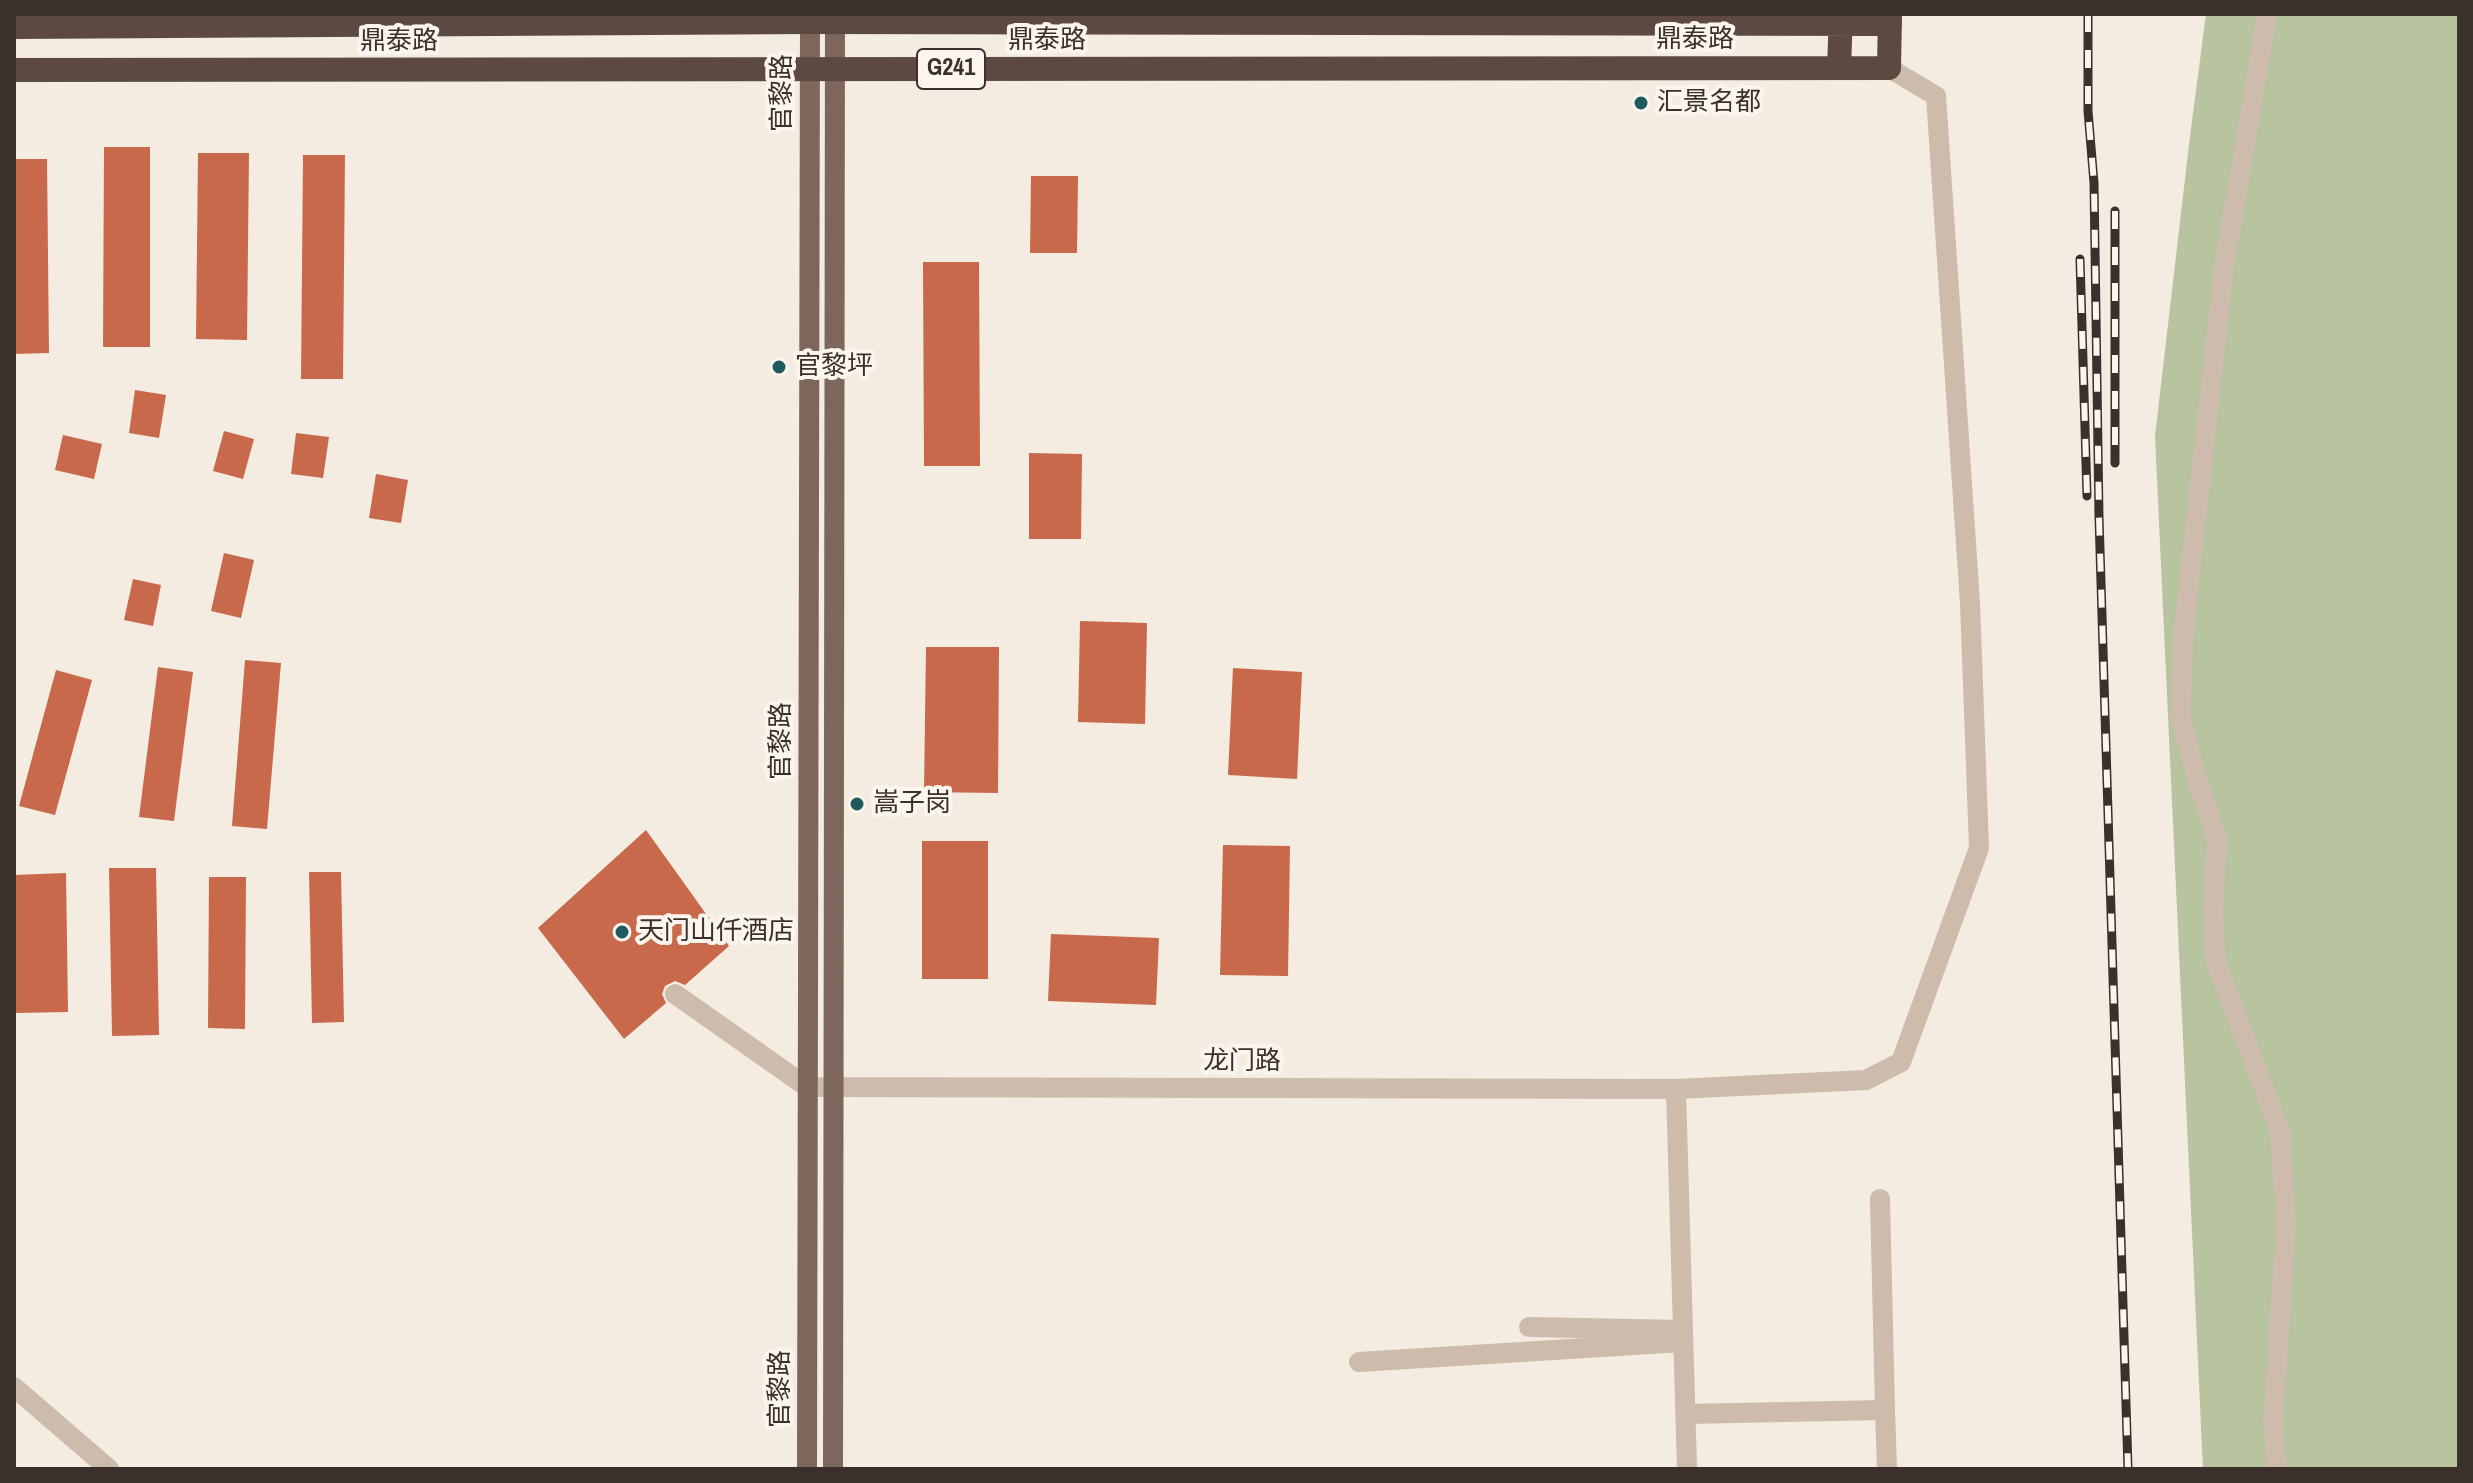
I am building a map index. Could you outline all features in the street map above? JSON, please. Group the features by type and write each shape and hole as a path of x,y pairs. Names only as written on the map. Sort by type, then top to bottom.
{"highway":[{"name":"鼎泰路","path":"14,27 810,18 1890,19"},
{"path":"1839,68 1841,19"},
{"name":"G241","path":"1889,68 1890,19"},
{"name":"鼎泰路","path":"14,70 1889,68"}],"main road":[{"name":"官黎路","path":"807,1469 810,18"},
{"name":"官黎路","path":"833,1469 835,18"}],"street":[{"path":"2267,14 2224,267 2184,628 2180,716 2217,838 2213,912 2216,962 2280,1131 2286,1225 2273,1423 2277,1469"},
{"name":"龙门路","path":"807,1087 1676,1089 1866,1080 1901,1062 1979,848 1970,603 1936,96 1889,68"},
{"path":"675,994 807,1087"},
{"path":"1676,1089 1687,1469"},
{"path":"1880,1199 1887,1469"},
{"path":"1529,1327 1683,1336"},
{"path":"1359,1362 1683,1336"},
{"path":"14,1387 109,1469"},
{"path":"1685,1414 1885,1410"}],"green space":[{"path":"2206,14 2459,14 2459,1469 2203,1469 2155,436"}],"building":[{"path":"104,147 150,147 150,347 103,347"},
{"path":"198,153 249,153 247,340 196,339"},
{"path":"303,155 345,155 343,379 301,379"},
{"path":"14,159 47,159 49,353 14,354"},
{"path":"1031,176 1078,176 1077,253 1030,253"},
{"path":"923,262 979,262 980,466 924,466"},
{"path":"135,390 166,395 159,438 129,433"},
{"path":"224,431 254,439 243,479 213,471"},
{"path":"296,433 329,437 323,478 291,474"},
{"path":"63,435 102,444 94,479 55,470"},
{"path":"1029,453 1082,454 1081,539 1029,539"},
{"path":"376,474 408,480 401,523 369,518"},
{"path":"224,553 254,560 241,618 211,611"},
{"path":"133,579 161,585 153,626 124,620"},
{"path":"1080,621 1147,623 1145,724 1078,722"},
{"path":"926,647 999,647 998,793 924,792"},
{"path":"245,660 281,663 267,829 232,826"},
{"path":"158,667 193,672 174,821 139,817"},
{"path":"1233,668 1302,672 1297,779 1228,775"},
{"path":"56,670 92,680 55,815 19,806"},
{"name":"天门山仟酒店","path":"646,830 729,946 685,985 675,981 665,986 662,994 666,1003 624,1039 538,928"},
{"path":"922,841 988,841 988,979 922,979"},
{"path":"1223,845 1290,846 1288,976 1220,975"},
{"path":"109,868 156,868 159,1035 112,1036"},
{"path":"309,872 341,872 344,1022 312,1023"},
{"path":"66,873 68,1012 16,1013 14,875"},
{"path":"209,877 246,877 245,1029 208,1028"},
{"path":"1051,934 1159,938 1156,1005 1048,1001"}],"railway":[{"path":"2088,14 2099,517 2128,1469"},
{"path":"2115,211 2115,463"},
{"path":"2080,259 2087,496"}],"place":[{"name":"汇景名都","path":"1641,103"},
{"name":"官黎坪","path":"779,367"},
{"name":"嵩子岗","path":"857,804"},
{"name":"天门山仟酒店","path":"622,932"}]}
